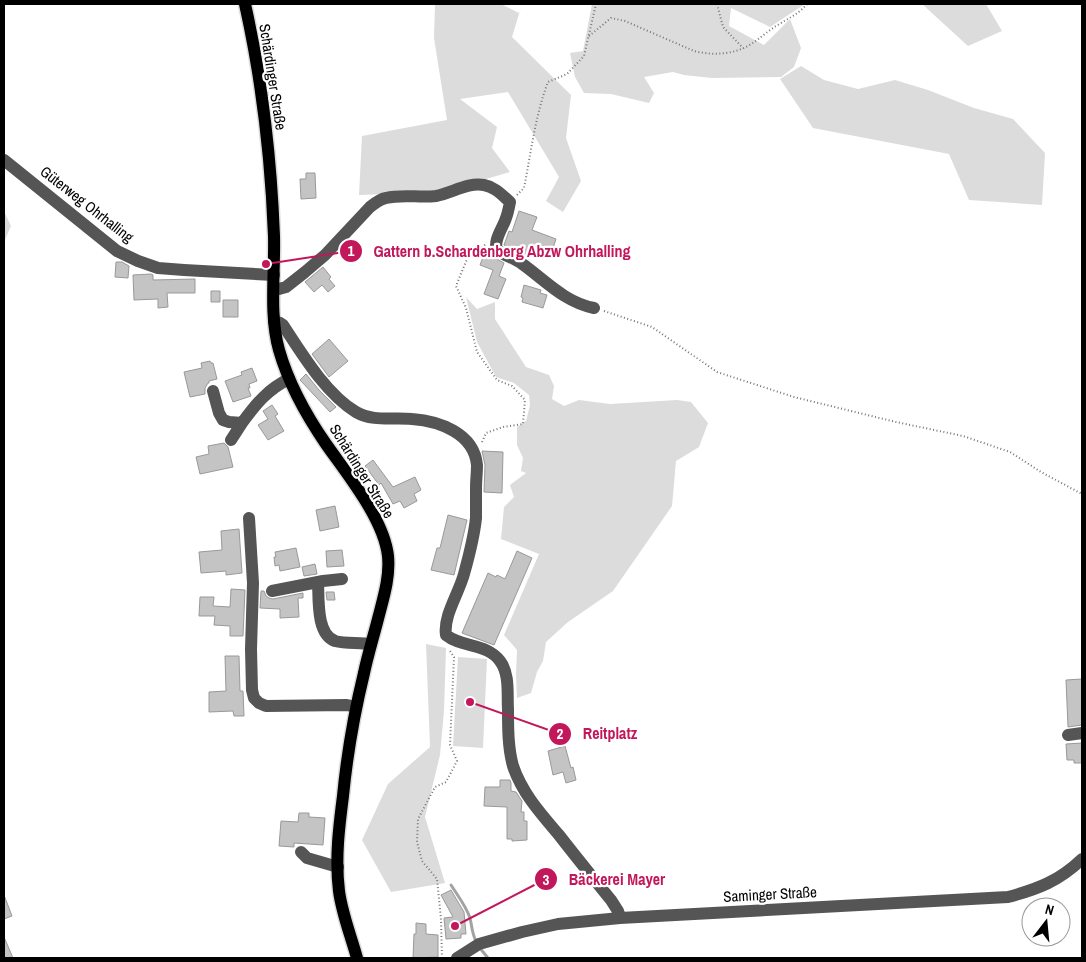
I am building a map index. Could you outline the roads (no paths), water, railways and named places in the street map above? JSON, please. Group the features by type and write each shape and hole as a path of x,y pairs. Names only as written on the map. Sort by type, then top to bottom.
{"main road":[{"name":"Schärdinger Straße","path":"244,4 257,62 263,103 274,236 274,321 280,353 289,379 305,411 379,525 385,540 388,557 388,574 384,595 356,707 338,832 339,891 357,958"}],"street":[{"name":"Güterweg Ohrhalling","path":"4,160 117,251 138,261 158,268 176,270 274,275"},
{"path":"274,289 286,286 305,272 325,255 370,207 384,198 395,196 436,196 479,184 486,185 499,192 510,202 506,220 495,242 496,250 519,262 565,297 584,306 594,308"},
{"path":"274,321 283,325 309,365 333,393 356,412 366,417 414,419 435,423 459,434 468,442 474,452 477,464 476,519 471,550 464,577 445,628 446,635 451,639 484,649 495,655 504,667 507,679 510,745 517,776 531,800 611,900 620,918"},
{"path":"230,440 260,399 277,385 289,379"},
{"path":"212,391 223,420 242,423"},
{"path":"249,518 253,583 251,648 252,690 254,698 258,703 266,706 347,705 356,707"},
{"path":"272,591 342,579"},
{"path":"318,582 322,627 328,637 342,642 371,644"},
{"path":"1068,735 1082,733"},
{"path":"301,852 307,858 338,867"},
{"name":"Saminger Straße","path":"457,958 471,948 487,941 558,924 620,918 1008,897 1052,882 1082,859"}],"waterway":[{"path":"451,885 462,901 470,918 476,941"},
{"path":"479,947 488,958"}],"place":[{"name":"Gattern b.Schardenberg Abzw Ohrhalling","path":"266,264"},
{"name":"Reitplatz","path":"470,702"},
{"name":"Bäckerei Mayer","path":"455,926"}]}
